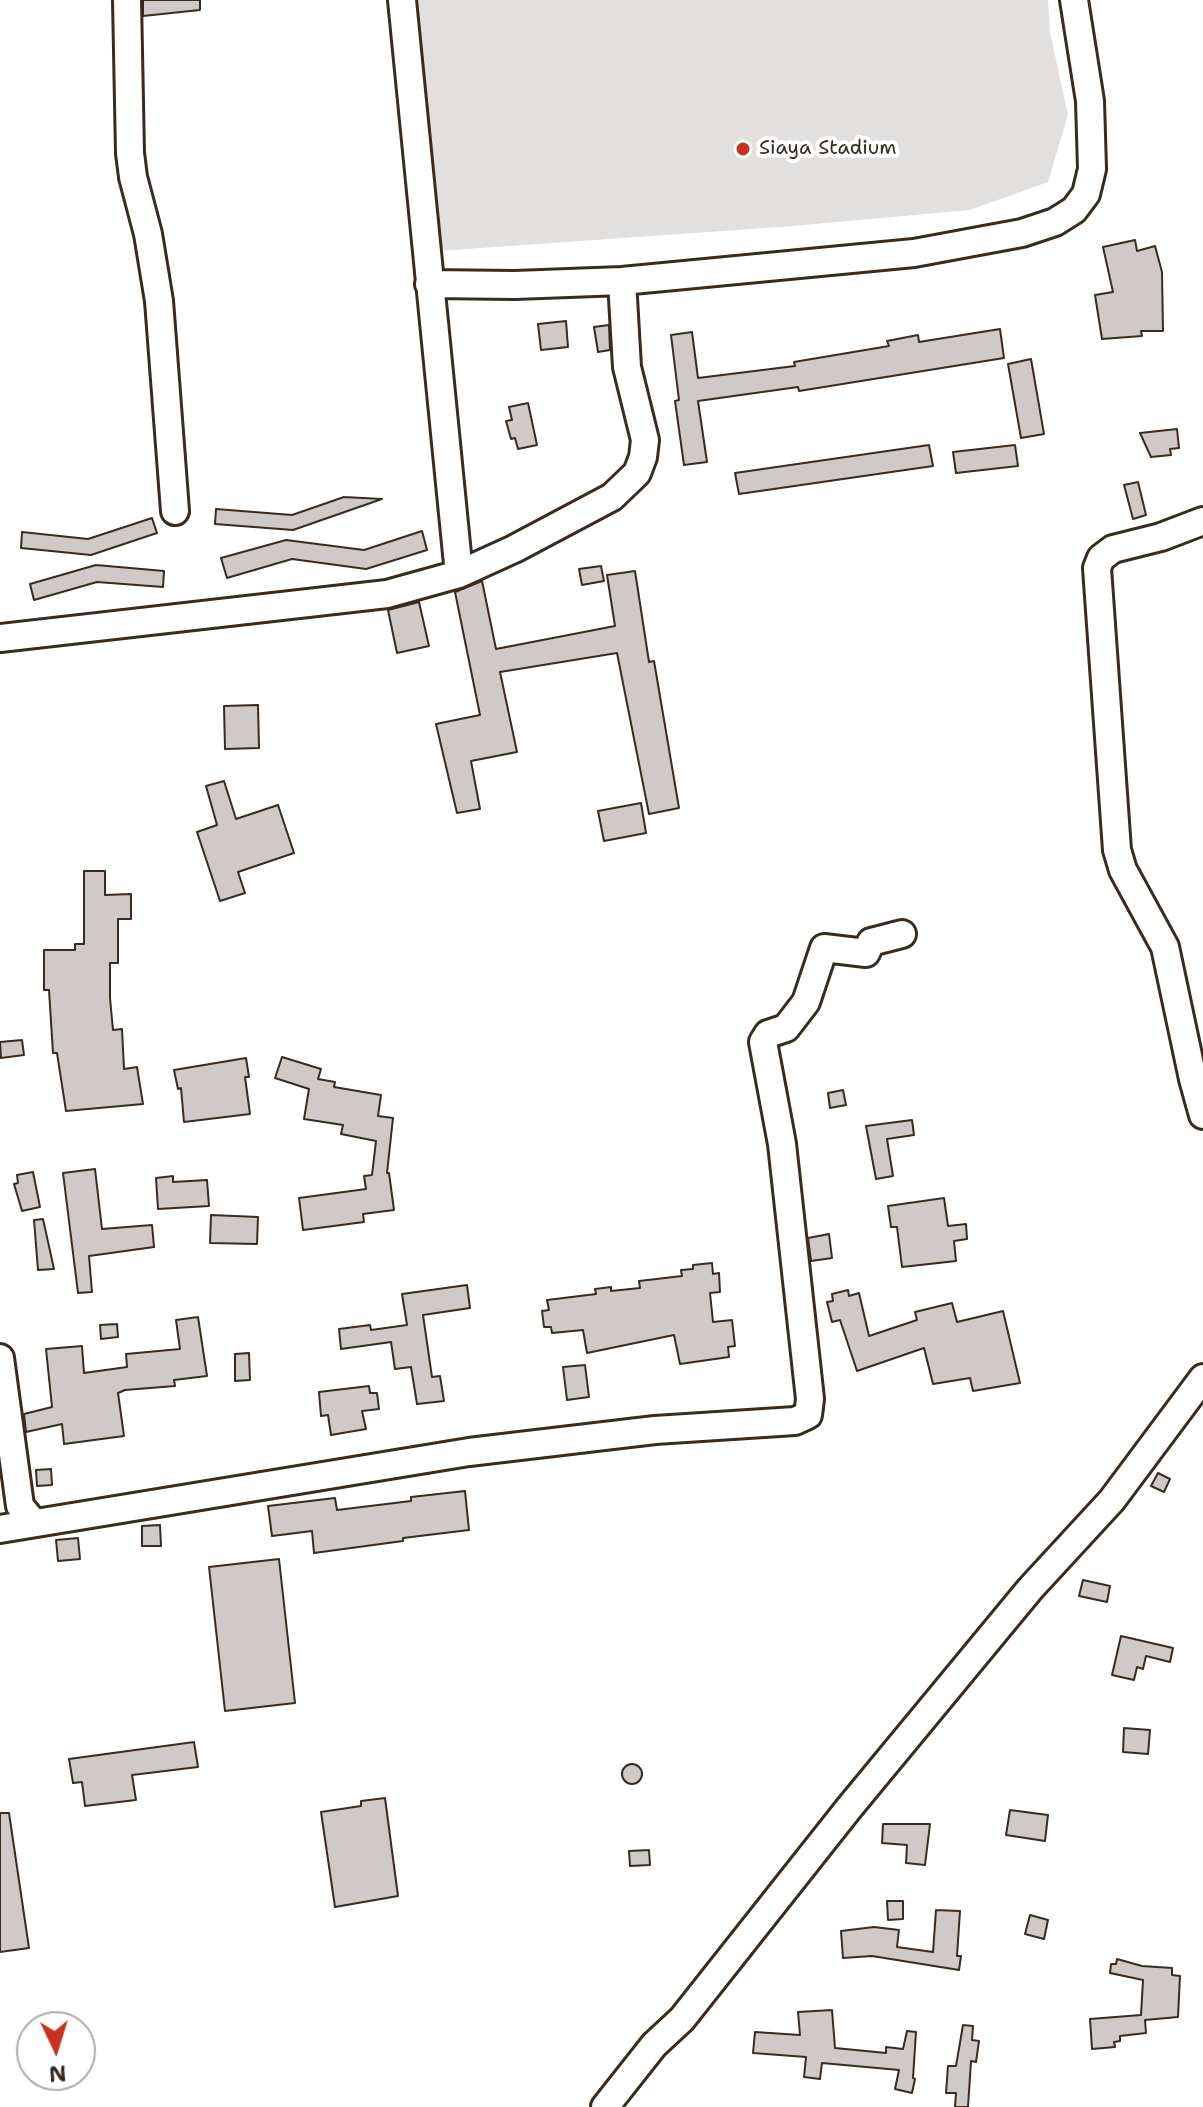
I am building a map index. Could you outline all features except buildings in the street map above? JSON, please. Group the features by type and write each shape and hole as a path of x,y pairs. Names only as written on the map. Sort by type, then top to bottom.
{"street":[{"path":"127,0 130,153 157,287 175,511"},
{"path":"402,0 459,574"},
{"path":"429,284 622,281 928,251 1022,233 1055,222 1074,210 1086,194 1092,169 1090,101 1074,0"},
{"path":"0,638 387,594 459,574 612,497 637,473 645,440 627,367 622,281"},
{"path":"1203,521 1161,537 1113,549 1101,558 1097,568 1117,850 1123,870 1165,947 1203,1115"},
{"path":"0,1529 469,1452 625,1433 795,1421 808,1415 810,1399 782,1144 763,1042 768,1034 786,1028 806,1002 824,948 866,953 871,942 902,934"},
{"path":"0,1358 20,1506 34,1523"},
{"path":"605,2107 654,2045 682,2019 849,1808 1019,1601 1112,1500 1203,1378"}],"shaded area":[{"name":"Siaya Stadium","path":"410,0 1048,0 1050,32 1068,115 1048,182 970,210 439,251"}],"place":[{"name":"Siaya Stadium","path":"743,149"}]}
